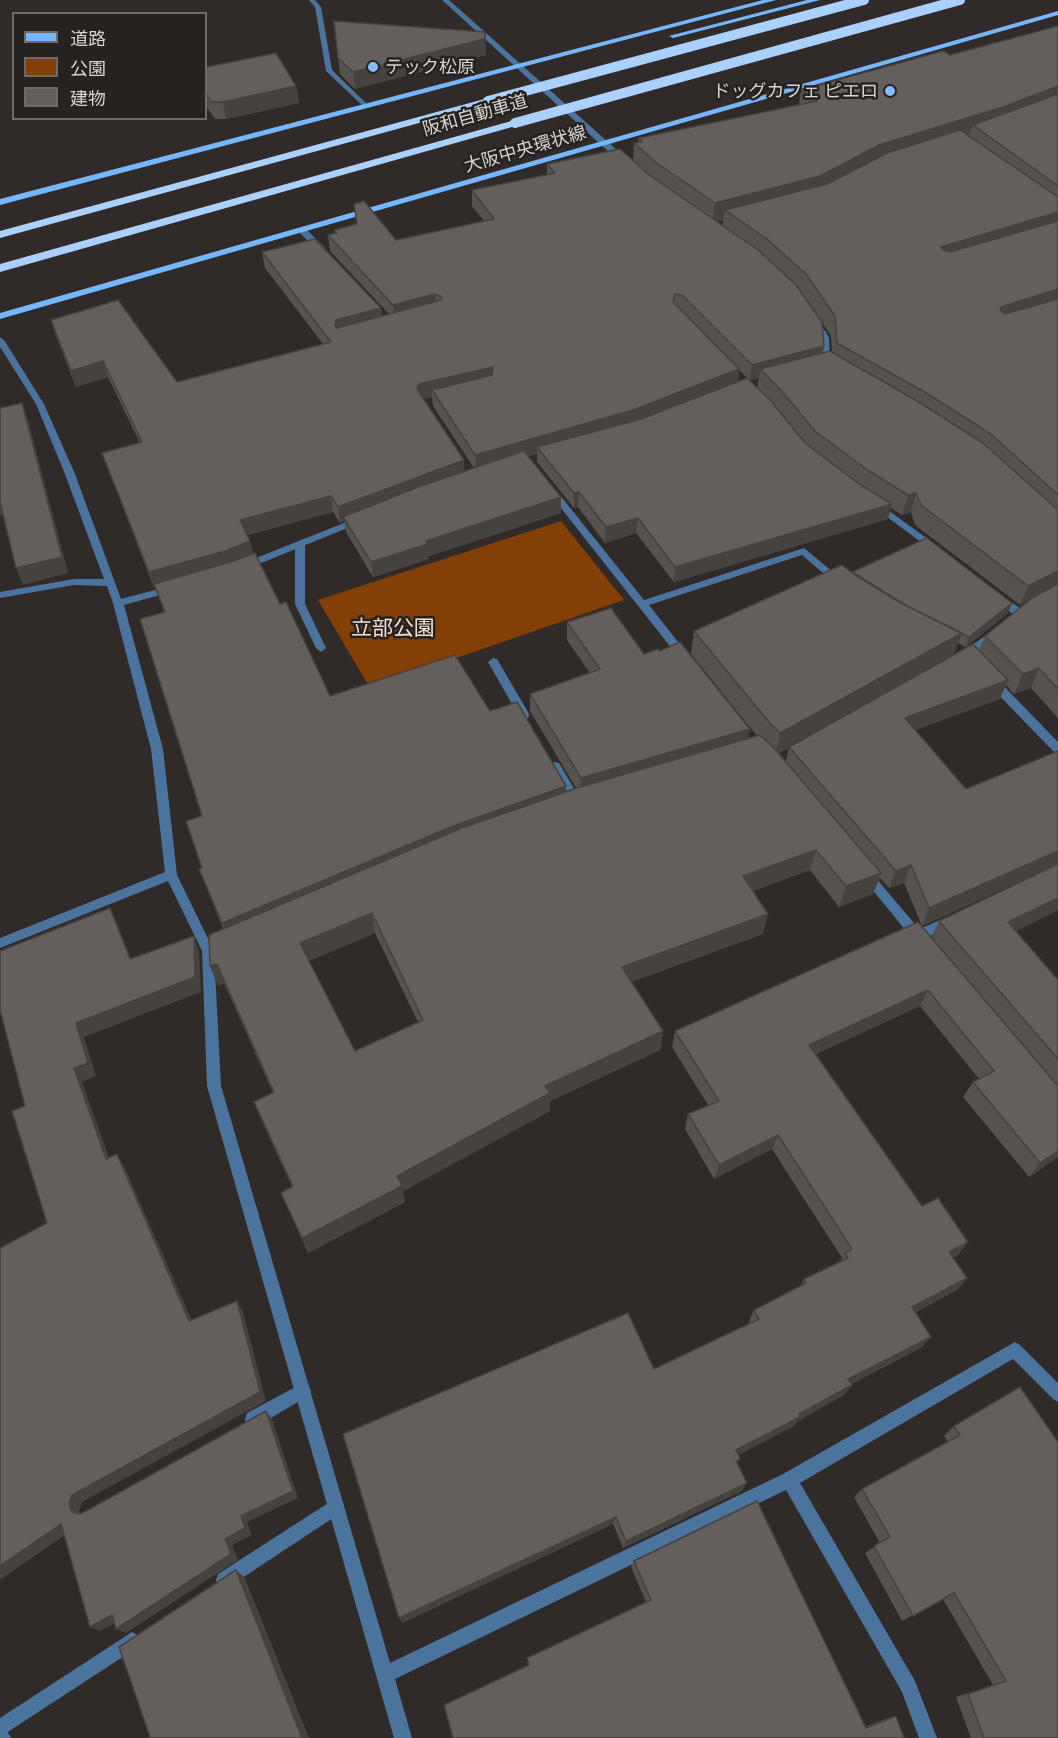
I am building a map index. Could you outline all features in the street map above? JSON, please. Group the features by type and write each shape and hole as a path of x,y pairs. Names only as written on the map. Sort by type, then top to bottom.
{"highway":[{"name":"阪和自動車道","path":"0,235 864,0"},
{"name":"阪和自動車道","path":"0,268 960,0"}],"main road":[{"path":"0,202 772,0"},
{"path":"520,66 705,29 816,0"},
{"name":"大阪中央環状線","path":"0,316 1058,13"}],"street":[{"path":"312,0 318,7 329,70 366,106"},
{"path":"445,0 627,164"},
{"path":"302,230 328,258"},
{"path":"808,313 825,337 826,365"},
{"path":"0,340 40,404 70,474 108,583 118,603 157,749 171,875 213,949 214,1086 403,1738"},
{"path":"815,368 826,365 837,371"},
{"path":"542,478 693,667"},
{"path":"869,500 894,516 940,552"},
{"path":"233,571 374,515"},
{"path":"300,544 300,604 321,648"},
{"path":"642,604 804,551 846,587"},
{"path":"0,595 74,582 108,583"},
{"path":"118,603 175,587"},
{"path":"985,587 1015,617 968,660 1058,748"},
{"path":"493,662 528,722"},
{"path":"546,752 576,802"},
{"path":"857,863 932,953"},
{"path":"0,943 171,875"},
{"path":"917,936 959,916"},
{"path":"385,1674 789,1480 1016,1350 1058,1394"},
{"path":"242,1425 303,1391"},
{"path":"789,1480 909,1686 928,1738"},
{"path":"208,1591 336,1506"},
{"path":"0,1728 149,1630"}],"green space":[{"name":"立部公園","path":"561,521 624,600 370,688 318,600"}],"building":[{"path":"334,21 485,32 485,39 353,72 338,58"},
{"path":"1058,26 1058,86 1003,107 879,145 820,176 715,203 657,163 634,143 642,142 639,138 817,101 801,90 943,51 950,55"},
{"path":"276,53 296,86 223,102 211,102 207,95 207,67"},
{"path":"1058,94 1058,186 973,125"},
{"path":"960,130 1058,197 1058,212 941,247 950,252 1058,221 1058,289 1001,307 1000,310 1005,314 1058,299 1058,495 992,435 928,394 837,343 835,316 806,274 767,239 725,210 827,184 887,153"},
{"path":"620,149 648,174 758,250 796,285 822,322 824,346 752,365 682,295 675,294 673,302 739,369 633,410 475,455 432,390 492,375 493,367 419,384 417,389 464,460 338,507 331,496 240,520 250,541 225,551 149,572 102,453 142,442 103,361 71,371 51,320 118,300 177,382 331,342 262,252 315,239 381,308 336,320 337,328 441,300 442,297 435,294 393,305 328,235 337,233 334,230 357,224 354,204 364,201 396,240 494,219 472,190 555,173 547,164"},
{"path":"830,351 919,402 983,443 1058,510 1058,571 1028,586 921,505 916,493 908,495 869,471 815,431 760,369"},
{"path":"747,378 771,401 805,443 859,484 892,504 675,567 638,518 606,527 579,492 574,493 537,447 641,419"},
{"path":"22,403 62,557 16,568 0,502 0,408"},
{"path":"524,451 561,497 426,541 428,544 371,562 343,517 418,487"},
{"path":"927,538 1012,603 969,637 907,606 852,572"},
{"path":"255,553 280,604 286,602 330,696 455,655 490,711 517,702 566,786 453,826 222,923 199,869 202,868 186,821 202,816 140,619 165,612 154,584"},
{"path":"842,565 901,603 962,633 780,733 694,631"},
{"path":"1058,584 1058,689 1039,668 1023,674 985,636 1032,598"},
{"path":"611,608 644,654 658,649 660,651 680,642 750,729 581,778 530,694 600,669 567,622"},
{"path":"973,644 1008,680 905,718 966,789 1058,751 1058,851 929,908 911,865 896,871 789,747"},
{"path":"760,735 773,747 881,873 846,886 816,850 743,876 768,914 622,967 663,1031 545,1086 550,1093 397,1176 402,1186 302,1238 281,1193 293,1186 254,1102 274,1092 217,964 210,966 209,935 462,828 580,787","holes":["372,913 423,1020 355,1051 300,943"]},
{"path":"1058,864 1058,898 1008,922 1058,980 1058,1059 939,921"},
{"path":"110,908 130,959 194,936 195,977 76,1023 88,1063 74,1068 106,1159 117,1154 189,1321 237,1301 260,1392 72,1495 69,1504 72,1512 80,1514 266,1411 293,1491 241,1516 245,1528 225,1539 231,1554 116,1629 112,1615 90,1627 61,1524 0,1566 0,1248 47,1223 12,1111 25,1106 0,1010 0,951"},
{"path":"918,922 1058,1086 1058,1151 1040,1163 973,1082 994,1071 928,990 809,1045 922,1206 938,1198 968,1242 949,1252 967,1278 912,1307 931,1337 848,1379 852,1385 799,1414 800,1417 736,1450 740,1459 736,1461 747,1483 626,1541 616,1517 399,1618 343,1434 628,1313 654,1369 759,1319 754,1310 806,1283 804,1279 848,1258 845,1253 852,1249 778,1135 719,1165 688,1114 719,1101 675,1031"},
{"path":"1020,1387 1058,1442 1058,1738 984,1738 968,1694 1006,1681 954,1593 913,1616 874,1546 890,1537 862,1489 960,1435 954,1426"},
{"path":"757,1501 866,1728 896,1716 904,1738 453,1738 444,1705 529,1665 527,1658 651,1600 634,1561"},
{"path":"236,1570 302,1738 148,1738 150,1737 119,1647"}],"place":[{"name":"テック松原","path":"373,67"},
{"name":"ドッグカフェ ピエロ","path":"890,91"}]}
